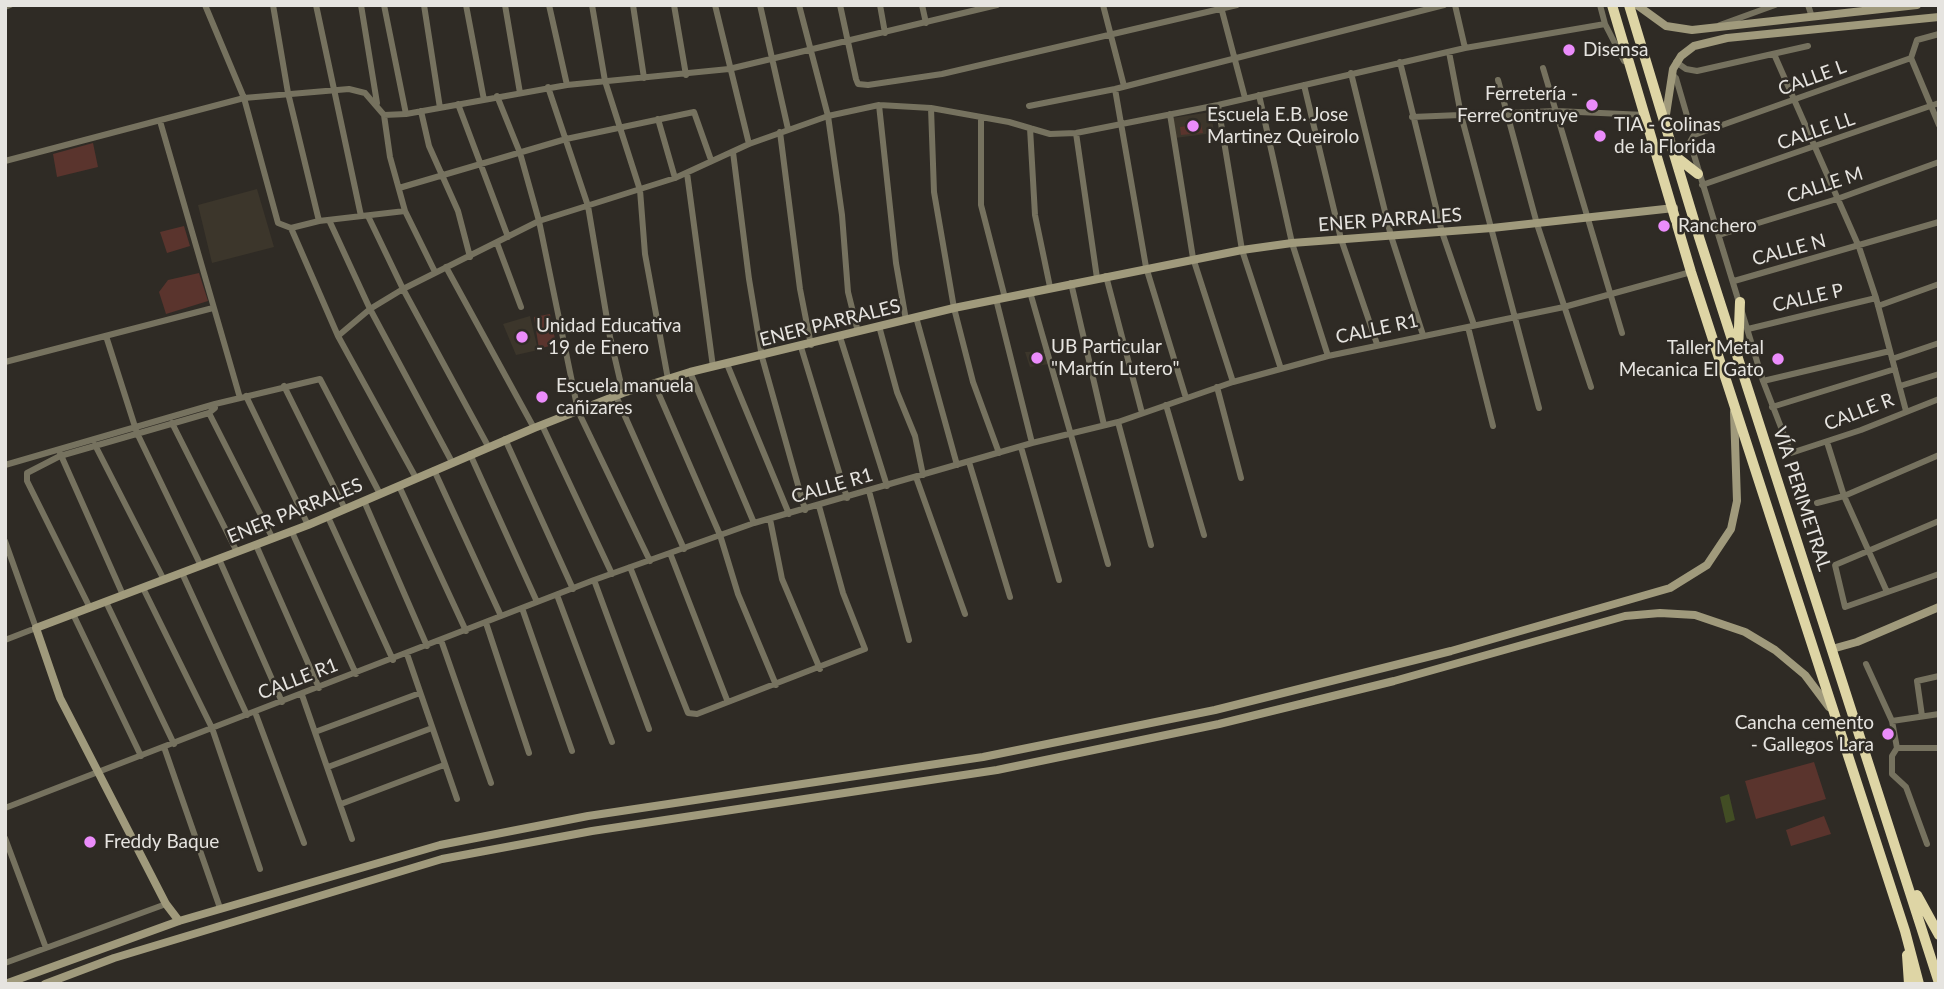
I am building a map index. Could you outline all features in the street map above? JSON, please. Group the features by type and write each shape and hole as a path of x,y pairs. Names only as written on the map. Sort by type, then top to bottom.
{"highway":[{"name":"VÍA PERIMETRAL","path":"1612,5 1691,272 1905,931 1919,984"},
{"name":"VÍA PERIMETRAL","path":"1636,6 1634,24 1674,154 1939,983"},
{"path":"1674,154 1700,179"},
{"path":"1738,358 1740,302"},
{"path":"1906,874 1939,935"},
{"path":"1905,931 1909,984"}],"street":[{"path":"205,5 244,98 276,219 282,226 291,228 319,221 405,211"},
{"path":"273,5 288,93 319,221"},
{"path":"316,5 365,216 488,446"},
{"path":"361,5 377,103"},
{"path":"384,5 406,114"},
{"path":"424,5 440,108"},
{"path":"466,5 484,100"},
{"path":"505,5 520,93"},
{"path":"549,5 567,85"},
{"path":"592,5 605,82 640,190 647,267 668,379"},
{"path":"633,5 644,78"},
{"path":"674,5 686,75"},
{"path":"715,5 749,144"},
{"path":"760,5 788,129"},
{"path":"799,5 809,52 828,116 842,215 848,292 858,332"},
{"path":"840,5 858,84 868,85 942,74 1237,5"},
{"path":"880,5 885,33"},
{"path":"922,5 926,23"},
{"path":"384,115 406,114 567,85 729,69 997,5"},
{"path":"1103,5 1124,86"},
{"path":"1029,106 1115,89 1444,5"},
{"path":"1455,5 1465,48"},
{"name":"VÍA PERIMETRAL","path":"1600,5 1605,24 1632,75"},
{"path":"1709,29 1775,5"},
{"path":"1808,5 1812,17"},
{"path":"1636,6 1654,20 1674,29 1709,29 1812,17 1854,9 1917,5"},
{"path":"1221,7 1245,98"},
{"path":"1665,124 1676,62 1694,46 1709,41 1939,17"},
{"path":"338,336 370,309 403,289 539,221 675,178 749,144 828,116 879,106 931,108 1050,134 1076,133 1218,106 1465,48 1605,24"},
{"name":"CALLE L","path":"1674,154 1691,145 1694,135 1911,58 1917,40 1939,34"},
{"path":"1676,62 1686,69 1697,71 1808,46"},
{"path":"1448,52 1461,115 1539,408"},
{"path":"1774,54 1859,247 1877,302 1906,411"},
{"path":"1911,58 1935,104 1939,125"},
{"path":"1400,62 1442,232 1471,326 1493,426"},
{"path":"1543,68 1622,333"},
{"path":"1351,74 1391,236 1423,335"},
{"path":"1672,74 1676,78 1690,126"},
{"path":"1498,80 1537,224 1591,387"},
{"path":"1304,85 1341,239 1377,344"},
{"path":"548,88 588,206 620,395 684,549"},
{"path":"5,161 244,98 335,89 365,93 377,103 384,115 390,157 405,211 435,272"},
{"path":"1115,89 1146,267 1186,398"},
{"path":"1259,95 1292,243 1328,356"},
{"path":"497,96 520,153 539,221 578,411 650,561"},
{"path":"458,104 508,237"},
{"name":"CALLE LL","path":"1700,179 1814,149 1935,104"},
{"path":"879,106 896,263 957,465"},
{"path":"1218,106 1242,250 1281,369"},
{"path":"931,108 934,192 954,308 973,383 999,453"},
{"path":"421,111 429,146 458,211 470,257"},
{"path":"1412,117 1556,111 1645,115"},
{"path":"399,188 566,139 619,126 695,113 711,160"},
{"path":"1170,114 1192,258 1233,382"},
{"path":"981,117 981,205 1032,443"},
{"path":"658,119 675,178"},
{"path":"160,121 213,308 243,397 308,525"},
{"path":"1030,128 1035,215 1050,287"},
{"path":"780,132 800,289 811,345"},
{"path":"1076,133 1097,278"},
{"name":"CALLE N","path":"1691,145 1734,281 1939,222"},
{"path":"733,152 762,357 805,510"},
{"name":"CALLE M","path":"1719,234 1837,199 1939,162"},
{"path":"687,173 713,367"},
{"name":"ENER PARRALES","path":"36,628 292,532 538,426 690,372 762,357 954,308 1192,258 1292,243 1537,224 1674,208"},
{"path":"328,220 370,309 452,462"},
{"path":"291,228 338,336 416,478"},
{"path":"497,243 521,307"},
{"path":"446,267 538,426 612,574"},
{"name":"CALLE R1","path":"5,808 393,660 557,594 754,523 1032,443 1118,422 1217,387 1328,356 1564,307 1691,272"},
{"path":"1106,276 1142,414"},
{"path":"1734,281 1772,407 1895,369"},
{"path":"1071,283 1104,425"},
{"name":"CALLE P","path":"1748,329 1877,302 1939,284"},
{"path":"1030,292 1108,564"},
{"path":"5,362 213,308"},
{"path":"879,326 897,392 915,436 919,476 965,614"},
{"path":"106,336 136,430 201,566"},
{"path":"840,337 887,486"},
{"path":"1892,359 1939,343"},
{"path":"801,347 847,498"},
{"path":"1763,381 1890,351"},
{"path":"727,364 789,514"},
{"path":"690,372 754,523"},
{"path":"1900,386 1939,374"},
{"path":"171,421 215,404 320,379 380,494"},
{"path":"654,383 720,535 738,594 776,685"},
{"path":"284,386 345,509"},
{"path":"1217,387 1241,478"},
{"path":"5,984 179,921 440,845 588,816 968,759 1215,710 1451,651 1670,588 1696,574 1724,542 1735,515 1738,487 1733,399"},
{"name":"CALLE R","path":"1772,407 1791,453 1939,399"},
{"path":"90,608 27,481 30,470 60,452 209,413 215,408 215,404"},
{"path":"1166,405 1204,535"},
{"path":"209,413 274,539"},
{"path":"171,421 237,552"},
{"path":"1118,422 1151,545"},
{"path":"5,465 95,445 136,430"},
{"path":"505,439 573,589"},
{"path":"1827,442 1844,496 1870,548 1887,592"},
{"path":"95,445 163,580"},
{"path":"1021,447 1059,580"},
{"path":"60,452 123,595"},
{"path":"470,454 537,602"},
{"path":"1817,503 1844,496 1939,454"},
{"path":"969,462 1010,597"},
{"path":"434,470 501,616"},
{"path":"399,486 466,631"},
{"path":"869,491 909,640"},
{"path":"364,501 427,646"},
{"path":"630,567 688,713 696,714 727,700 820,669 866,648 843,593 819,506"},
{"path":"328,517 393,660"},
{"path":"770,519 782,579 820,669"},
{"path":"1939,521 1835,563 1845,607 1939,574"},
{"path":"292,532 356,674"},
{"path":"5,541 60,698 166,904 179,921"},
{"path":"256,545 319,688"},
{"path":"670,553 727,700"},
{"path":"219,559 282,702"},
{"path":"182,573 247,715"},
{"path":"594,580 649,729"},
{"path":"143,588 212,728 260,869"},
{"path":"557,594 612,742"},
{"path":"106,602 174,744"},
{"path":"1832,649 1857,642 1939,607"},
{"path":"522,608 572,751"},
{"path":"46,984 114,958 443,859 592,831 971,774 1219,724 1394,681 1625,616 1678,613 1729,624 1760,640 1788,661 1819,691 1839,728"},
{"path":"73,614 141,756"},
{"path":"486,623 529,753"},
{"path":"5,640 36,628"},
{"path":"442,640 491,783"},
{"path":"1451,651 1454,665"},
{"path":"407,654 457,799"},
{"path":"1866,664 1892,721 1897,748 1892,756 1892,774 1906,787 1927,844"},
{"path":"1922,716 1917,681 1939,676"},
{"path":"315,732 420,693"},
{"path":"302,695 352,839"},
{"path":"255,712 304,843"},
{"path":"1892,721 1939,714"},
{"path":"328,768 432,728"},
{"path":"164,747 220,908"},
{"path":"1897,748 1939,748"},
{"path":"341,804 444,765"},
{"path":"5,838 46,948"},
{"path":"5,963 166,904"}],"shaded area":[{"name":"Escuela E.B. Jose Martinez Queirolo","path":"1211,112 1214,133 1175,138 1172,118"},
{"path":"1201,124 1203,133 1181,135 1180,127"},
{"path":"93,143 98,167 57,177 53,154"},
{"path":"257,189 274,247 212,263 198,205"},
{"path":"184,226 190,246 167,253 160,232"},
{"path":"199,273 208,301 166,314 159,292 168,280"},
{"path":"550,314 556,344 539,349 534,317"},
{"name":"Unidad Educativa - 19 de Enero","path":"530,316 538,350 516,355 503,324"},
{"name":"UB Particular \"Martín Lutero\"","path":"1046,351 1049,364 1030,367 1025,352"},
{"path":"1814,762 1826,799 1756,819 1745,781"},
{"path":"1729,794 1735,820 1726,823 1720,797"},
{"path":"1824,816 1831,834 1791,846 1786,830"}],"place":[{"name":"Disensa","path":"1569,50"},
{"name":"Ferretería - FerreContruye","path":"1592,105"},
{"name":"Escuela E.B. Jose Martinez Queirolo","path":"1193,126"},
{"name":"TIA - Colinas de la Florida","path":"1600,136"},
{"name":"Ranchero","path":"1664,226"},
{"name":"Unidad Educativa - 19 de Enero","path":"522,337"},
{"name":"UB Particular \"Martín Lutero\"","path":"1037,358"},
{"name":"Taller Metal Mecanica El Gato","path":"1778,359"},
{"name":"Escuela manuela cañizares","path":"542,397"},
{"name":"Cancha cemento - Gallegos Lara","path":"1888,734"},
{"name":"Freddy Baque","path":"90,842"}]}
